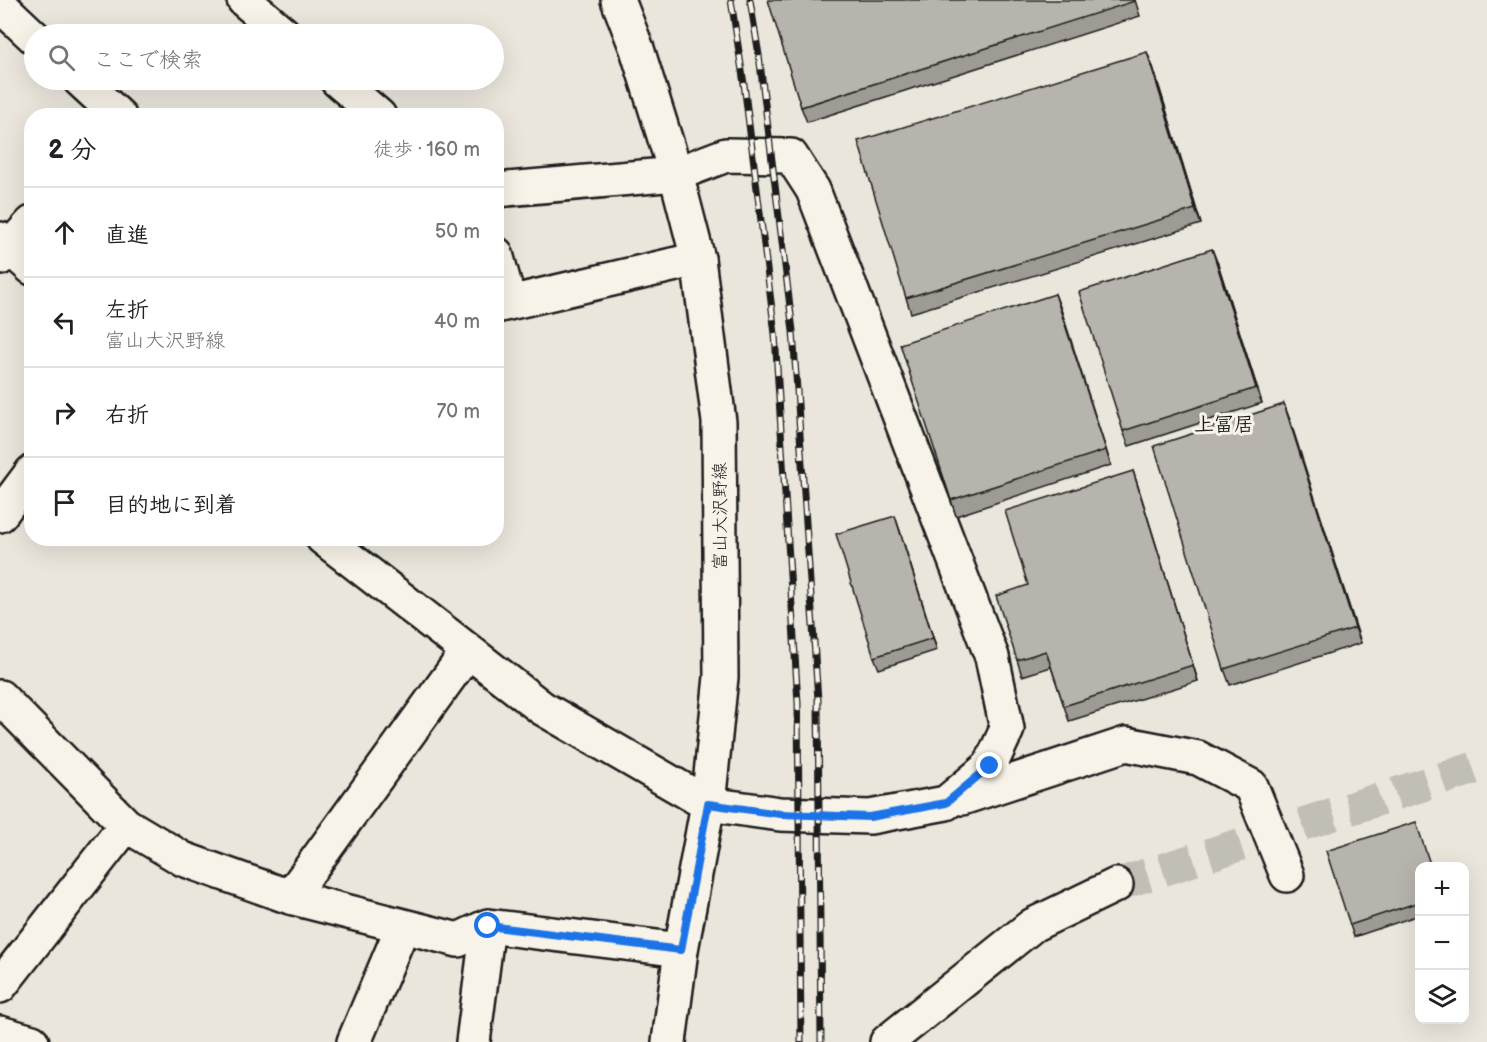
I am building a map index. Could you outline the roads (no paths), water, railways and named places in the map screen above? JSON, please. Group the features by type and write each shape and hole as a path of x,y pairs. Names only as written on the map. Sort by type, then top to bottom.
{"street":[{"path":"244,0 272,24"},
{"name":"富山大沢野線","path":"618,0 638,49 676,174 698,259 719,422 721,677 708,804 681,950 669,1042"},
{"path":"0,5 24,28"},
{"path":"91,90 110,108"},
{"path":"349,90 370,108"},
{"path":"504,189 676,174 726,155 790,156 813,190 992,657 1007,729 990,766 946,803"},
{"path":"10,253 24,234"},
{"path":"504,304 698,259"},
{"path":"0,515 24,483"},
{"path":"333,546 542,708 708,804 780,814 870,817 946,803 1126,744 1198,758 1251,786 1287,875"},
{"path":"290,897 468,651"},
{"path":"0,698 126,825 183,859 290,897 458,940 488,926 681,950"},
{"path":"0,986 126,825"},
{"path":"887,1042 1033,925 1116,885"},
{"path":"354,1042 403,926"},
{"path":"473,1042 488,926"},
{"path":"0,1033 32,1042"}],"tunnel":[{"path":"1116,885 1487,764"}],"railway":[{"path":"731,0 744,84 775,334 798,703 801,1042"},
{"path":"750,0 759,55 793,331 818,700 821,1042"}],"district":[{"name":"上冨居","path":"1224,425"}]}
